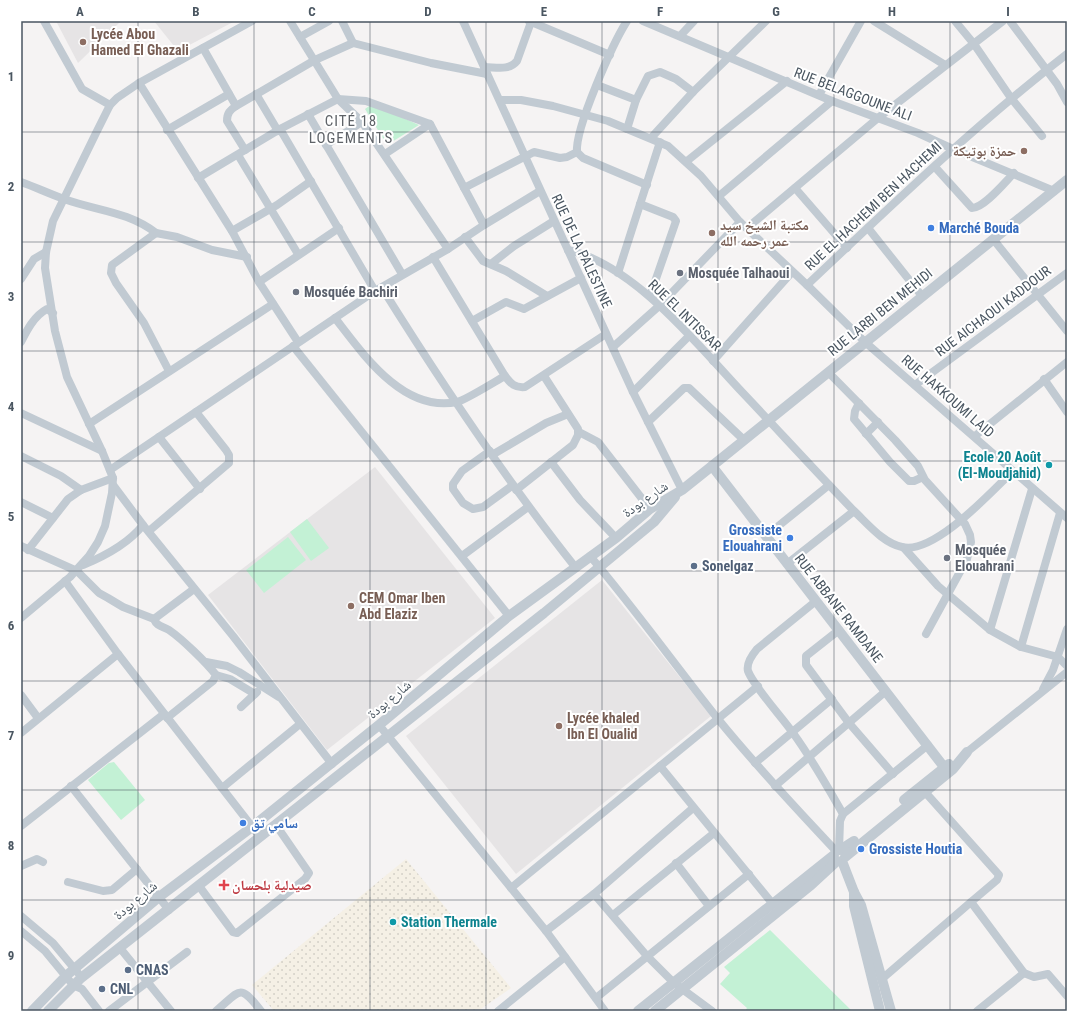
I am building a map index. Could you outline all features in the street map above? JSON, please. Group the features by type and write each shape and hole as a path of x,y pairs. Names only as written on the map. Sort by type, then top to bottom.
{"street":[{"path":"44,21 82,89 110,105"},
{"path":"252,21 121,94 110,105 50,228 46,252 46,276 55,331 67,377 102,451 110,474 146,528 283,699 300,724 332,764"},
{"path":"290,21 338,98 362,122 448,249"},
{"path":"300,37 329,21"},
{"path":"342,21 353,43"},
{"name":"RUE DE LA PALESTINE","path":"462,21 500,100 540,191 633,392 682,490"},
{"path":"298,254 270,210 241,153 227,121 227,116 230,110 236,106 315,60 353,43 431,64 486,70 509,68 517,61 530,21 610,55"},
{"path":"577,152 585,115 610,55 627,21"},
{"name":"RUE BELAGGOUNE ALI","path":"643,21 832,101 918,133 953,149 1054,190"},
{"path":"680,36 694,21"},
{"path":"651,138 693,92 730,58 766,21"},
{"path":"819,95 861,21"},
{"path":"874,21 945,66"},
{"path":"955,21 974,44 1011,98 1042,136"},
{"path":"747,228 878,118 1003,21"},
{"path":"1010,21 1061,90 1067,102"},
{"path":"203,48 236,106"},
{"name":"RUE EL HACHEMI BEN HACHEMI","path":"807,285 953,149 1011,98 1067,54"},
{"path":"627,129 636,100 648,76 656,72 676,80 693,92"},
{"path":"687,162 787,82"},
{"path":"139,84 232,231 259,282 296,344 510,616"},
{"path":"597,85 636,100"},
{"path":"167,130 229,94"},
{"path":"256,94 378,289 457,402 514,488 576,568"},
{"path":"198,178 279,130 338,98 366,101 430,124 484,225"},
{"name":"RUE HAKKOUMI LAID","path":"500,100 521,100 553,106 627,129 660,142 687,162 719,196 740,222 865,342 975,436 1012,472 1064,515"},
{"path":"719,196 832,101"},
{"path":"308,114 402,274"},
{"path":"326,145 362,122"},
{"path":"385,154 430,124"},
{"path":"618,273 660,142"},
{"path":"464,188 525,156 536,152 560,158 567,157 577,152"},
{"path":"577,152 583,158 647,185"},
{"path":"935,167 972,208 978,207 984,203 1014,173"},
{"name":"RUE LARBI BEN MEHIDI","path":"682,490 1067,180"},
{"path":"232,231 270,210 311,181"},
{"path":"21,182 64,199 126,216 143,223 156,234"},
{"path":"795,188 847,248"},
{"path":"255,694 230,679 216,675 206,662 167,628 159,626 154,619 123,607 99,593 79,568 25,548 53,518 68,499 110,474 159,437 378,289 448,249 540,191"},
{"path":"640,204 673,217 676,221 650,296"},
{"path":"491,264 514,246 554,221"},
{"path":"613,348 659,306 740,222"},
{"path":"259,282 298,254 339,228"},
{"path":"868,228 922,296"},
{"path":"169,371 144,323 116,283 111,270 112,266 116,261 156,234 168,234 212,250 247,257"},
{"path":"465,237 479,258 506,271 547,296"},
{"path":"993,240 1067,331"},
{"name":"RUE EL INTISSAR","path":"568,250 585,254 618,273 650,296 854,511 884,538 904,548"},
{"path":"21,279 34,259 46,252"},
{"path":"433,257 511,384 520,388 526,387 606,334"},
{"name":"RUE EL HACHEMI BEN HACHEMI","path":"713,361 792,272"},
{"name":"RUE AICHAOUI KADDOUR","path":"915,385 1067,273"},
{"path":"472,321 506,302 510,302 524,310 581,278"},
{"path":"89,424 273,304"},
{"path":"21,342 28,328 40,313 46,309 53,313"},
{"path":"335,318 366,359 391,381 425,401 434,403 457,402 505,376"},
{"path":"633,392 689,336"},
{"path":"975,436 1067,362"},
{"path":"828,372 878,422 918,466 923,477 968,529 971,542 967,558 926,634"},
{"path":"544,376 578,432 598,442 650,509"},
{"path":"1044,379 1067,412"},
{"path":"648,422 684,388 689,388 744,440"},
{"path":"859,404 854,412 854,419 866,434 907,480 914,481 923,477"},
{"path":"79,568 103,557 146,528 200,489 229,463 230,460 226,450 196,412"},
{"path":"21,413 102,451"},
{"path":"568,414 546,423 491,453 462,471 456,479 453,489 463,503 473,509 478,509 514,488 551,462 573,445 578,432"},
{"path":"866,434 878,422"},
{"path":"159,437 200,489"},
{"path":"21,456 61,476 81,490"},
{"path":"551,462 580,500 616,538"},
{"name":"RUE ABBANE RAMDANE","path":"712,466 944,767"},
{"path":"904,548 926,544 941,536 1012,472"},
{"path":"21,618 79,568 98,542 110,508 110,474"},
{"path":"766,536 829,485"},
{"path":"990,630 1032,488"},
{"name":"شارع بودة","path":"32,1011 67,975 159,897 332,764 510,616 616,538 650,509 682,490"},
{"name":"شارع بودة","path":"48,1011 120,948 600,568 654,522 682,490"},
{"path":"21,502 53,518"},
{"path":"462,556 528,507"},
{"path":"787,564 854,511"},
{"path":"1021,647 1064,515"},
{"path":"904,548 948,595 990,630 1021,647 1058,657 1067,666"},
{"path":"590,556 718,719 775,786 839,855 861,905 883,978 891,1011"},
{"path":"65,581 165,716 260,837"},
{"path":"154,619 194,589"},
{"path":"816,601 753,654 748,665 748,670 758,686 793,732 843,814"},
{"path":"1041,693 1058,657 1067,629"},
{"path":"839,630 810,652 806,656 805,661 809,670 849,723 893,774"},
{"path":"21,733 118,654"},
{"path":"206,662 227,666 283,699"},
{"path":"894,812 944,767 967,752 1067,672"},
{"path":"21,826 71,786 213,681 216,675"},
{"path":"511,888 758,686"},
{"path":"241,707 262,687"},
{"path":"775,786 810,758 886,692"},
{"path":"21,695 38,718"},
{"path":"755,763 832,699"},
{"path":"222,788 300,724"},
{"path":"379,725 546,931 604,1011"},
{"path":"839,855 840,821 843,814 928,745"},
{"path":"638,1011 678,986 816,880 848,845 925,792 953,769 967,752"},
{"path":"660,766 772,903"},
{"path":"71,786 169,910"},
{"path":"883,978 997,880 999,874 925,792"},
{"path":"546,931 594,894 693,808"},
{"path":"199,886 236,933 262,913 304,879 309,873 276,824"},
{"path":"613,915 714,833"},
{"path":"655,1011 678,986 772,903 839,855"},
{"path":"21,866 37,859 43,862"},
{"path":"676,863 709,906"},
{"path":"68,882 103,891 112,890 137,869"},
{"path":"596,998 749,874"},
{"path":"854,892 854,906 880,1011"},
{"path":"594,894 647,956 678,986 712,1011"},
{"path":"971,902 1024,973 1034,977 1048,974 1067,996"},
{"path":"21,916 53,943 75,968 79,984"},
{"path":"21,931 45,951 67,975 79,984 99,1011"},
{"path":"120,948 171,1011"},
{"path":"109,1011 187,952"},
{"path":"498,1011 565,957"},
{"path":"977,1011 1024,973"},
{"path":"216,1011 237,993 243,992 248,994 261,1011"}],"shaded area":[{"name":"Lycée Abou Hamed El Ghazali","path":"56,21 121,21 78,63"},
{"path":"154,21 235,21 178,51"},
{"name":"CEM Omar Iben Abd Elaziz","path":"375,467 495,618 327,750 208,595"},
{"name":"Lycée khaled Ibn El Oualid","path":"602,580 711,716 516,874 406,736"}],"green space":[{"path":"372,104 419,125 387,145 365,109"},
{"path":"307,519 329,548 311,561 290,532"},
{"path":"288,537 306,560 264,593 246,570"},
{"path":"114,762 145,800 121,820 88,780 109,763"},
{"path":"770,930 852,1011 745,1011 747,1008 720,984 730,973 724,967"}],"sand":[{"name":"Station Thermale","path":"406,859 511,988 478,1011 274,1011 252,985"}],"place":[{"name":"Lycée Abou Hamed El Ghazali","path":"83,42"},
{"name":"حمزة بوتيكة","path":"1024,151"},
{"name":"Marché Bouda","path":"931,228"},
{"name":"مكتبة الشيخ سيد عمر رحمه الله","path":"712,233"},
{"name":"Mosquée Talhaoui","path":"680,273"},
{"name":"Mosquée Bachiri","path":"296,292"},
{"name":"Ecole 20 Août (El-Moudjahid)","path":"1049,465"},
{"name":"Grossiste Elouahrani","path":"790,538"},
{"name":"Mosquée Elouahrani","path":"947,558"},
{"name":"Sonelgaz","path":"694,566"},
{"name":"CEM Omar Iben Abd Elaziz","path":"351,606"},
{"name":"Lycée khaled Ibn El Oualid","path":"559,726"},
{"name":"سامي تق","path":"243,823"},
{"name":"Grossiste Houtia","path":"861,849"},
{"name":"صيدلية بلحسان","path":"224,885"},
{"name":"Station Thermale","path":"393,922"},
{"name":"CNAS","path":"128,970"},
{"name":"CNL","path":"102,989"}],"district":[{"name":"CITÉ 18 LOGEMENTS","path":"351,130"}]}
